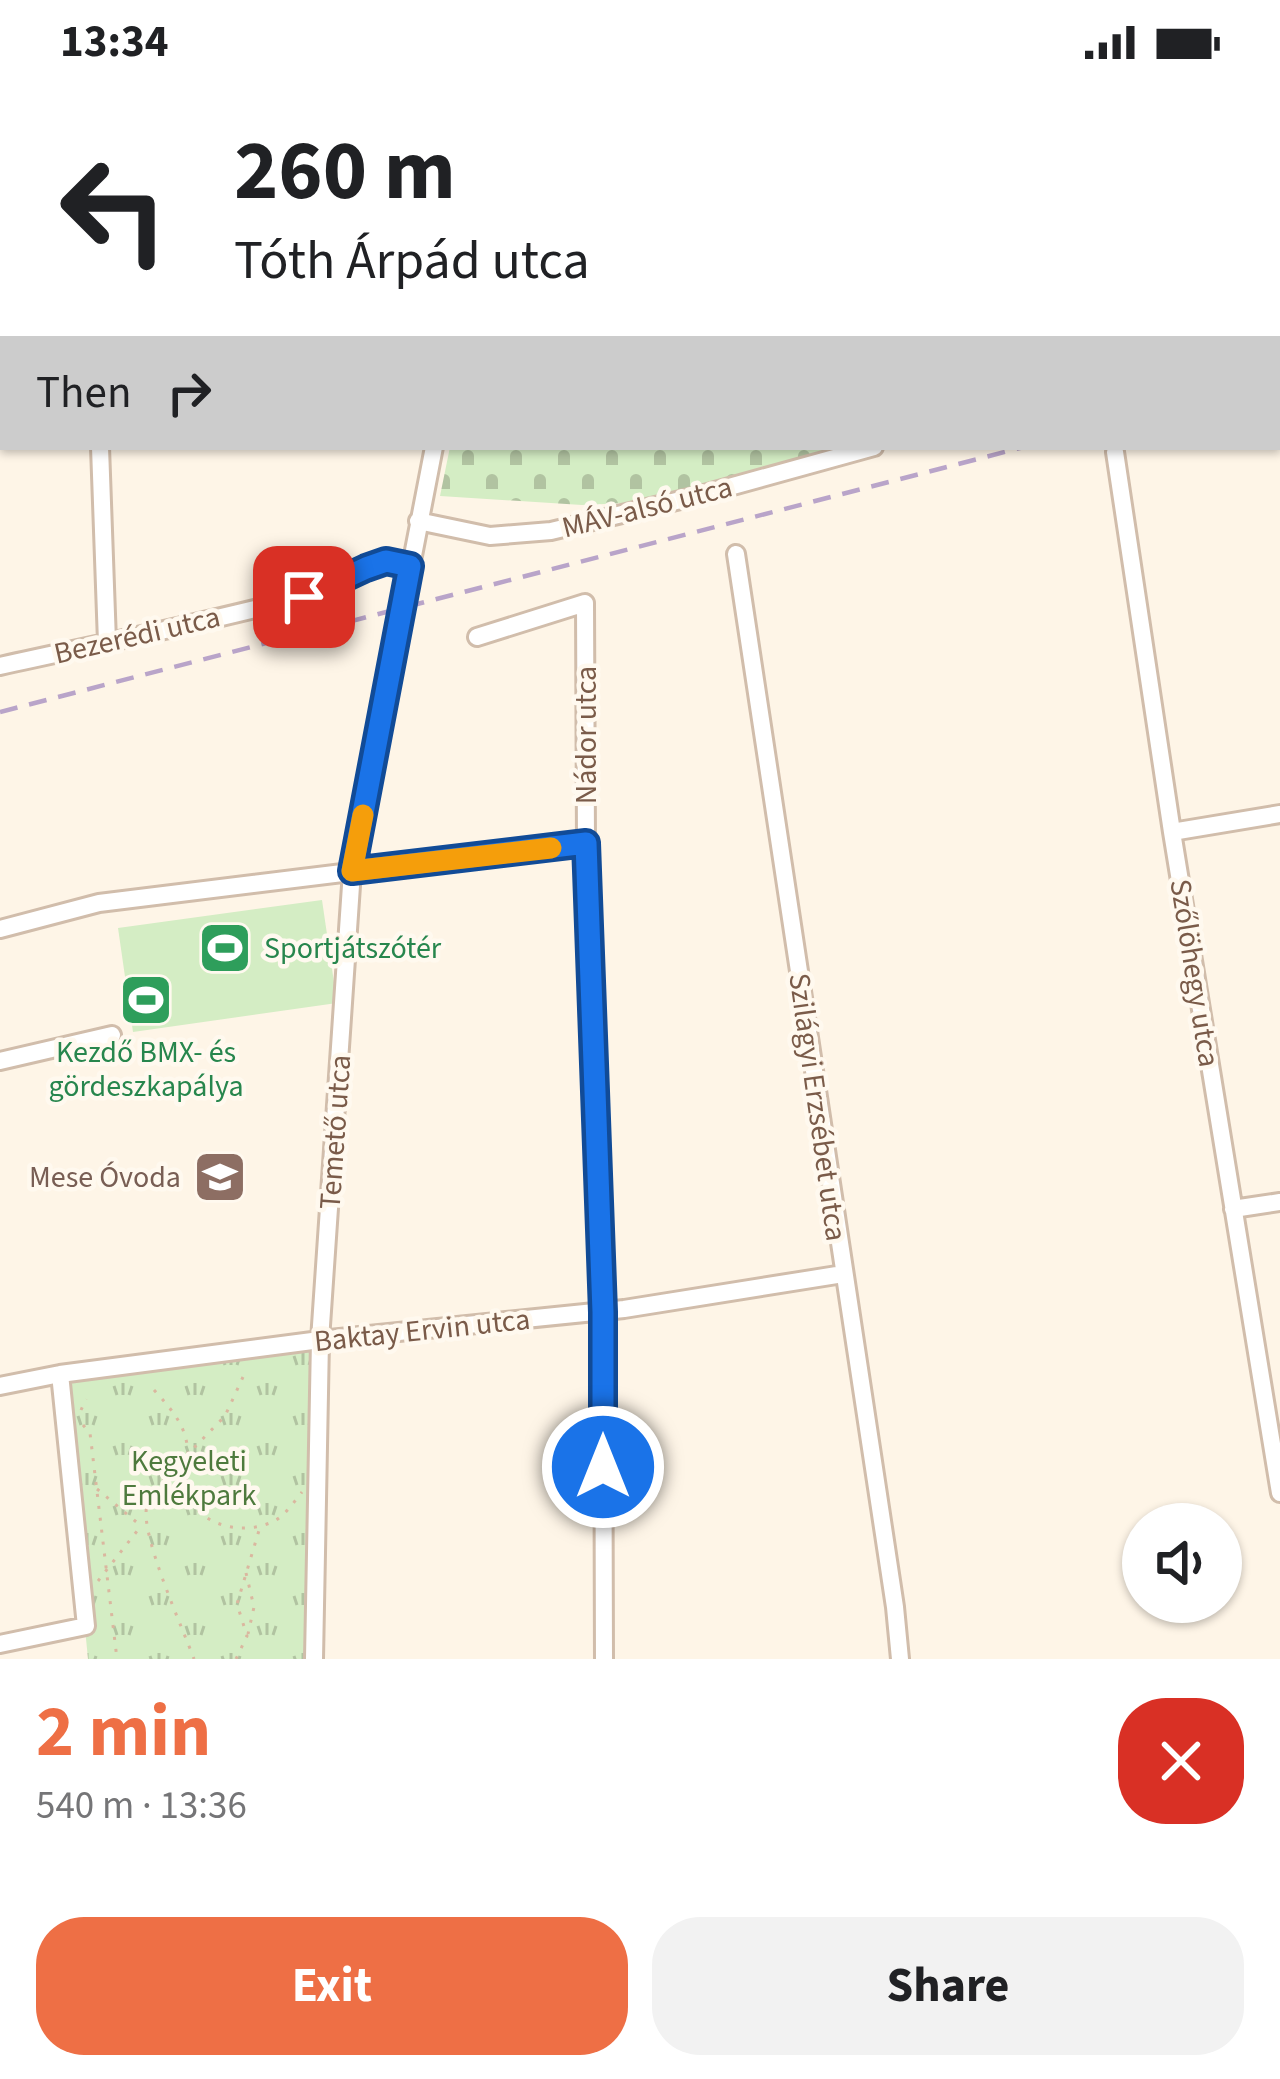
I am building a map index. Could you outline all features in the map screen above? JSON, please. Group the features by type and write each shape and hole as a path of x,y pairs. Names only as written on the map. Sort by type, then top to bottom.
{"street":[{"path":"100,450 107,642"},
{"name":"Temető utca","path":"314,1659 320,1340 352,871 433,450"},
{"name":"MÁV-alsó utca","path":"418,521 490,536 551,531 863,450"},
{"name":"Szőlöhegy utca","path":"1115,452 1280,1493"},
{"name":"Szilágyi Erzsébet utca","path":"736,554 896,1607 900,1659"},
{"name":"Bezerédi utca","path":"0,666 304,597 386,561 410,566"},
{"name":"Nádor utca","path":"477,637 584,604 586,843 603,1312 604,1659"},
{"path":"1172,832 1280,814"},
{"path":"0,929 99,903 586,843"},
{"path":"0,1061 112,1035"},
{"path":"1233,1209 1280,1202"},
{"name":"Baktay Ervin utca","path":"0,1386 60,1373 320,1340 603,1312 843,1274"},
{"path":"0,1644 86,1625 60,1373"}],"path":[{"path":"194,1659 144,1528 147,1507 164,1481 224,1416 243,1377"},
{"path":"154,1390 188,1436 189,1500 211,1522 232,1527 279,1519 303,1491"},
{"path":"86,1400 80,1420 90,1433 117,1659"},
{"path":"97,1489 144,1528"},
{"path":"248,1636 237,1604 261,1525"},
{"path":"89,1593 144,1528"},
{"path":"236,1659 248,1636 254,1607 246,1571"}],"green space":[{"path":"449,450 861,450 693,500 582,505 440,496"},
{"name":"Sportjátszótér","path":"322,900 337,1003 133,1032 118,928"},
{"name":"Kegyeleti Emlékpark","path":"320,1340 309,1477 304,1659 88,1659 60,1374"}],"railway":[{"path":"0,712 1012,450"}],"slow traffic":[{"path":"363,815 352,871 551,848"}],"place":[{"name":"Sportjátszótér","path":"225,948"},
{"name":"Kezdő BMX- és gördeszkapálya","path":"146,1000"},
{"name":"Mese Óvoda","path":"220,1177"}],"route":[{"path":"304,597 386,561 410,566 352,871 586,843 603,1312 603,1467"}]}
